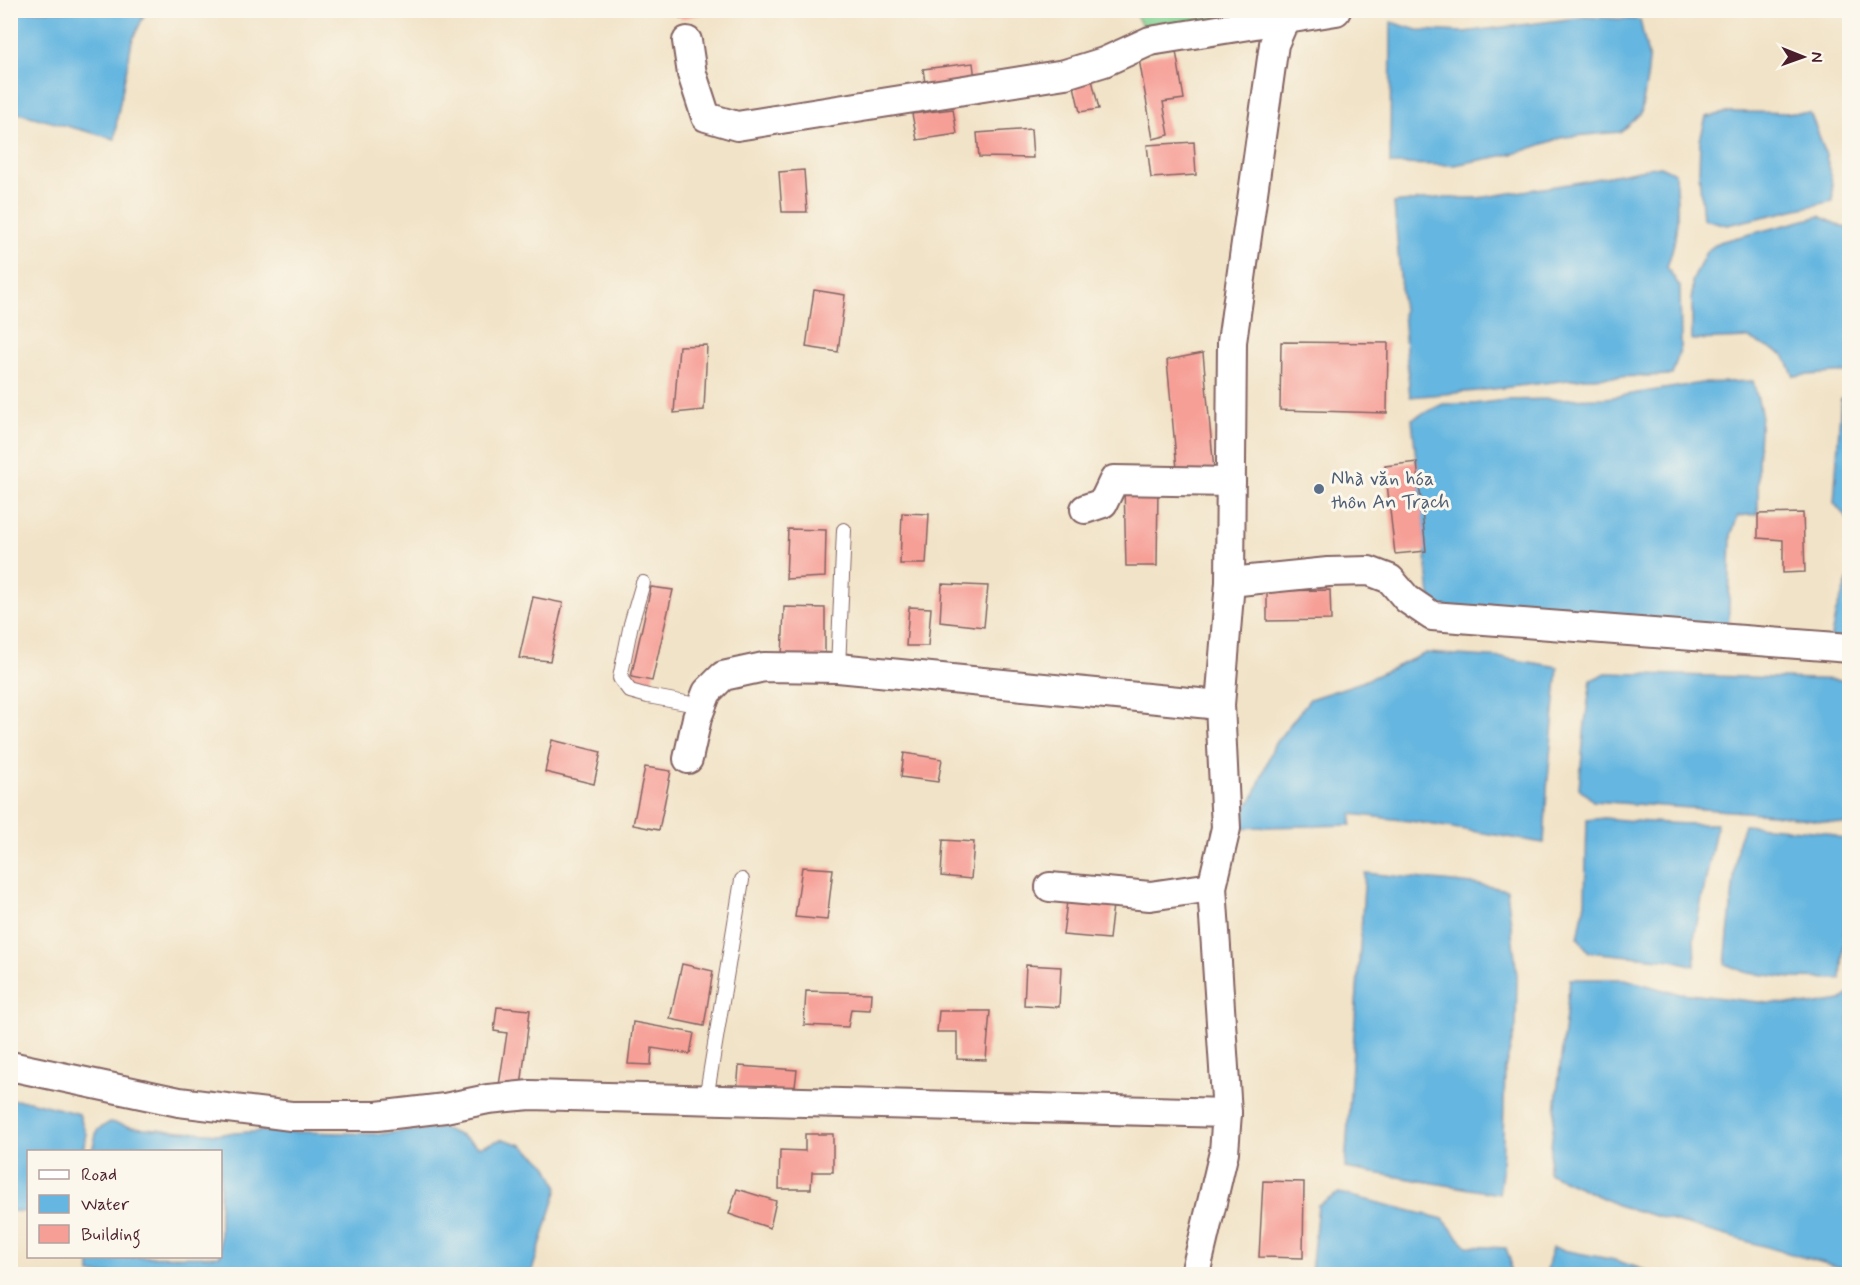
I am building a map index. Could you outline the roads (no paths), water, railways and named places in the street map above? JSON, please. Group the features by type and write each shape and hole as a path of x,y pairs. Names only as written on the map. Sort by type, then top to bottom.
{"street":[{"path":"687,41 692,74 706,117 737,126 1065,74 1104,62 1150,40 1286,15 1336,11"},
{"path":"1195,1275 1224,1152 1227,1113 1212,887 1226,828 1220,705 1230,582 1232,342 1274,44 1286,15"},
{"path":"1085,509 1103,503 1114,480 1231,482"},
{"path":"1230,582 1328,572 1369,572 1390,579 1407,599 1432,616 1850,648"},
{"path":"688,759 707,692 723,676 764,668 838,668 1220,705"},
{"path":"1050,887 1150,896 1212,887"},
{"path":"10,1066 179,1102 291,1116 377,1116 530,1095 1227,1113"}],"lane":[{"path":"838,668 844,530"},
{"path":"643,583 631,624 620,678 630,691 702,706"},
{"path":"706,1099 742,880"}],"water":[{"path":"10,11 146,11 132,41 115,139 11,111"},
{"path":"1585,17 1640,20 1649,60 1641,113 1620,132 1564,137 1517,153 1454,165 1390,164 1391,22 1417,30 1464,32"},
{"path":"1731,112 1810,113 1829,167 1833,201 1727,225 1703,219 1699,173 1700,140 1706,117"},
{"path":"1660,166 1675,173 1677,198 1676,231 1667,267 1680,287 1681,347 1672,375 1585,378 1410,397 1394,203 1438,198 1478,198 1569,184"},
{"path":"1820,216 1849,228 1849,372 1794,376 1784,355 1748,338 1692,340 1692,282 1706,252 1719,242"},
{"path":"1753,381 1761,412 1758,514 1738,516 1731,535 1728,638 1432,616 1412,419 1443,404 1606,398 1702,383"},
{"path":"1841,398 1849,398 1849,521 1834,503"},
{"path":"1849,577 1849,648 1829,646 1836,612"},
{"path":"1426,653 1504,658 1558,667 1544,843 1352,814 1351,825 1226,828 1253,798 1274,745 1310,699 1362,682"},
{"path":"1606,673 1849,680 1849,825 1772,814 1593,801 1579,788 1585,723 1591,680"},
{"path":"1604,818 1660,823 1717,824 1694,938 1695,966 1672,960 1589,952 1578,938 1585,902 1587,820"},
{"path":"1744,825 1824,832 1846,840 1847,894 1841,979 1791,978 1748,973 1725,964 1738,841"},
{"path":"1365,873 1482,885 1507,890 1517,976 1516,1026 1505,1069 1502,1172 1499,1194 1345,1168"},
{"path":"1570,979 1625,979 1671,992 1768,1003 1811,1005 1841,1000 1849,994 1849,1270 1620,1206 1548,1173"},
{"path":"10,1101 29,1101 79,1114 86,1134 83,1150 27,1150 27,1212 11,1211"},
{"path":"110,1122 131,1127 219,1134 266,1131 379,1134 442,1128 479,1147 503,1139 522,1145 547,1165 558,1188 531,1274 90,1274 90,1258 222,1258 222,1150 92,1150 97,1130"},
{"path":"1339,1193 1443,1219 1467,1246 1506,1248 1510,1260 1510,1274 1311,1274 1318,1205"},
{"path":"1552,1248 1615,1260 1656,1274 1548,1274"}],"place":[{"name":"Nhà văn hóa thôn An Trạch","path":"1319,489"}]}
